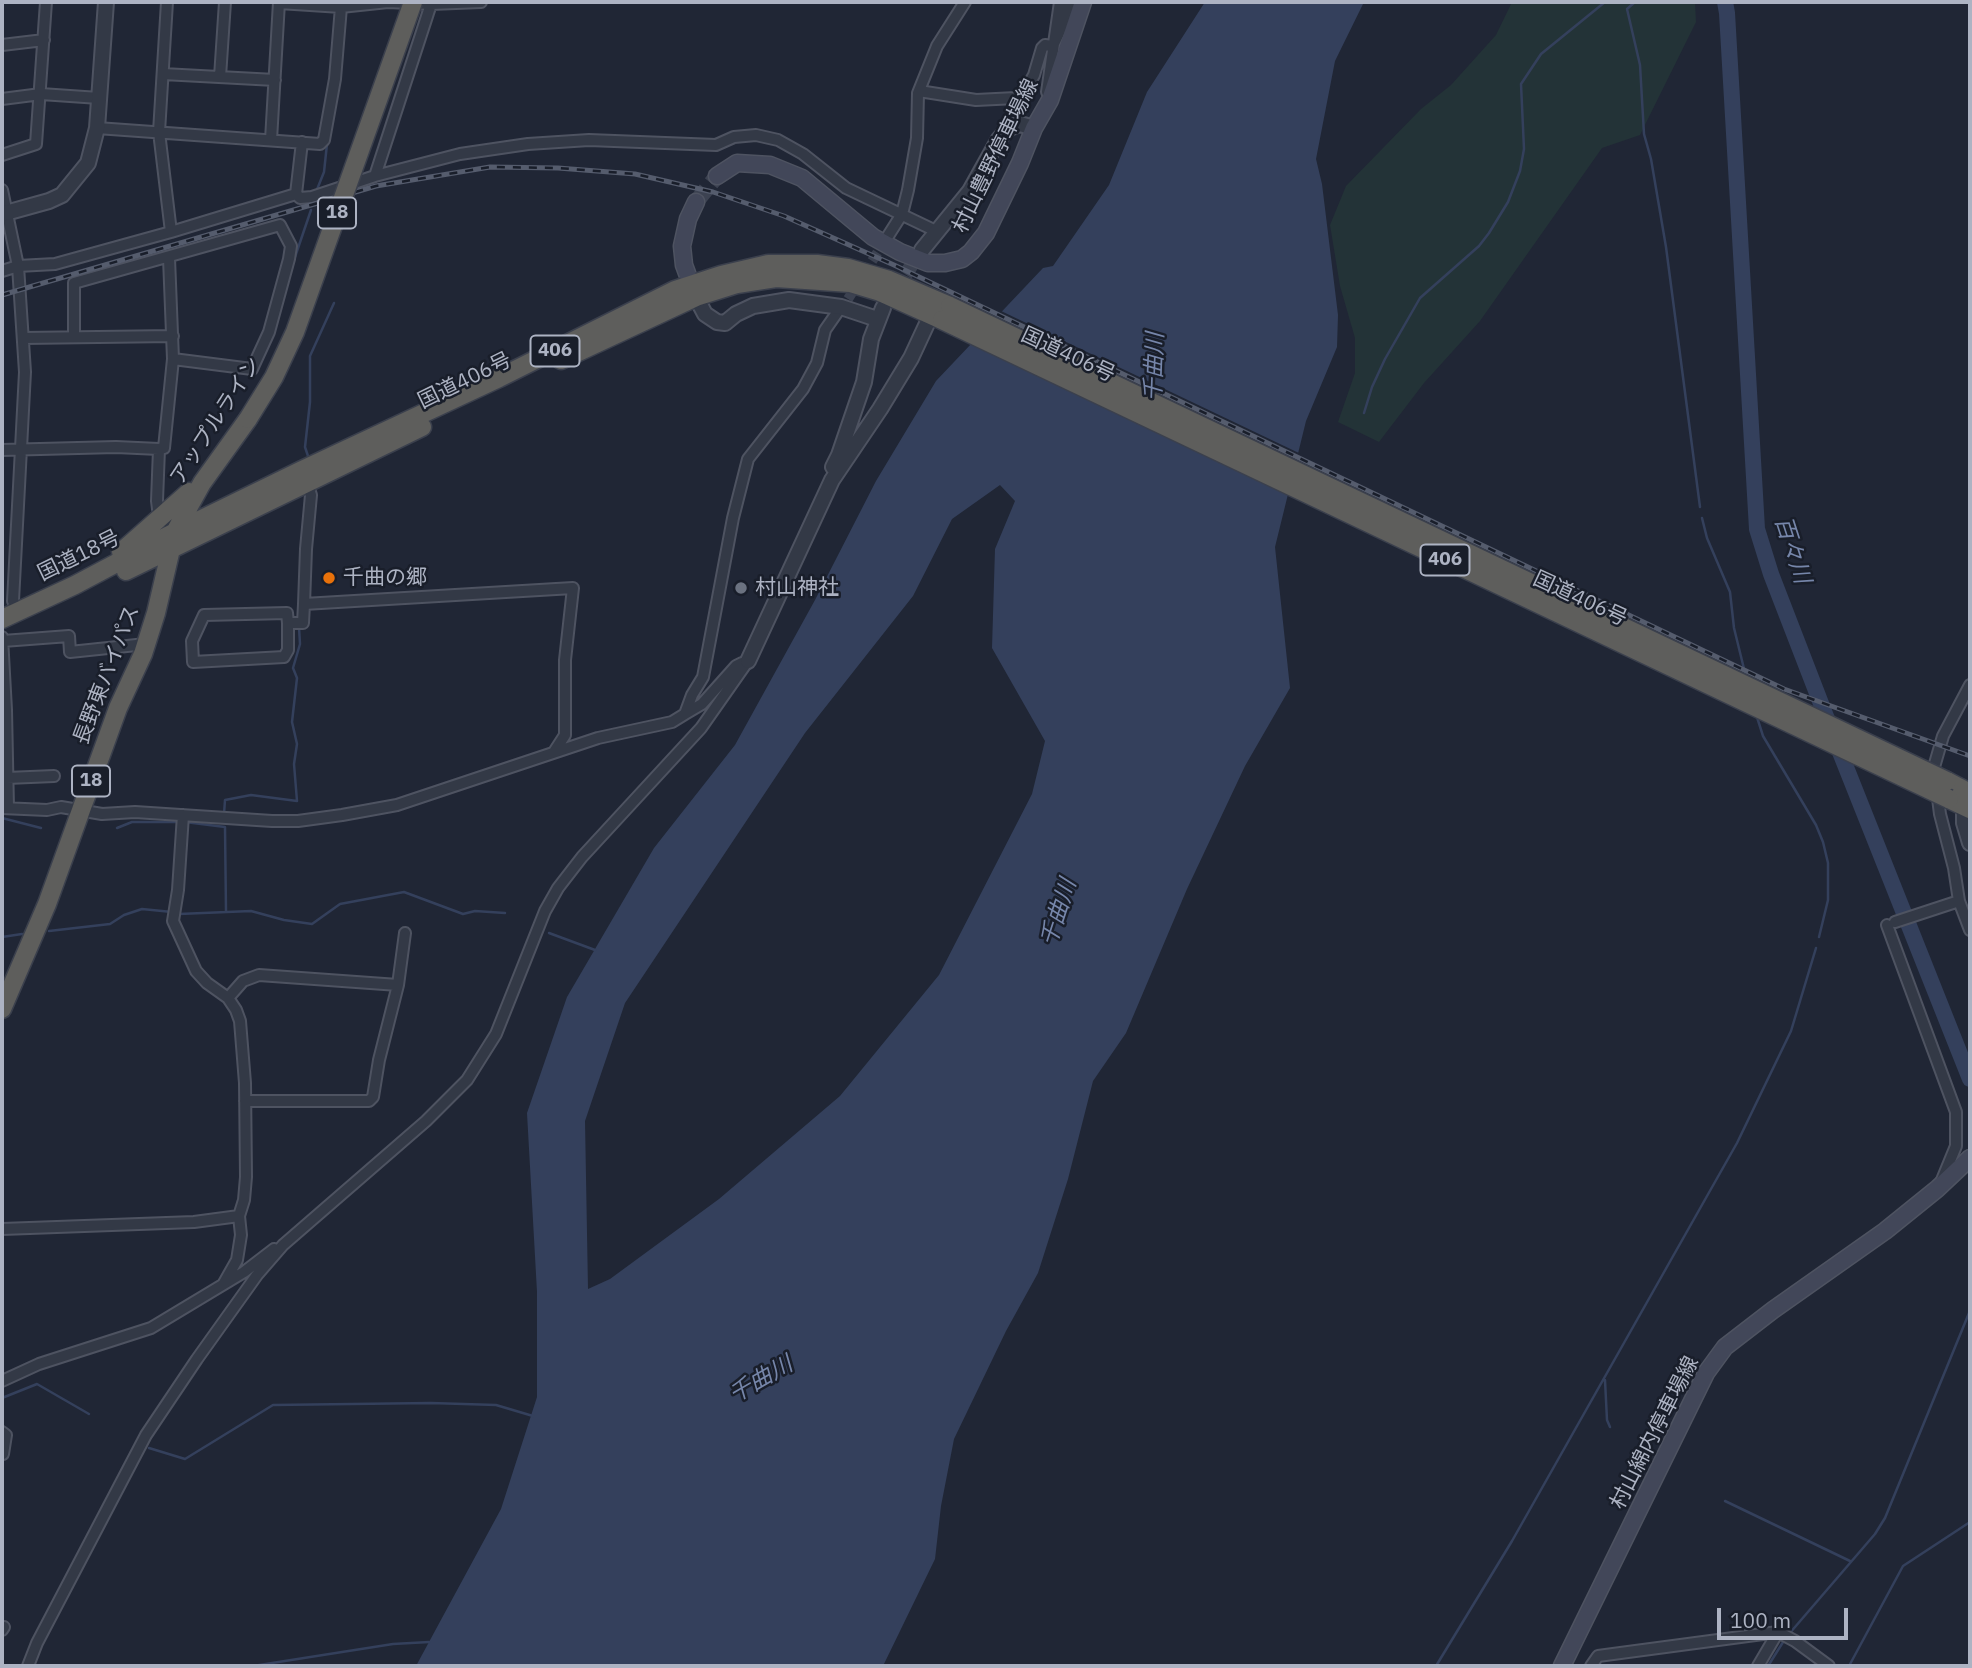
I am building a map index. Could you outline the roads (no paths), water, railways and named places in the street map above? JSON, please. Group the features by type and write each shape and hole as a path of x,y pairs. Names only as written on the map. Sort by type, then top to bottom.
{"highway":[{"name":"アップルライン","path":"173,541 205,480 274,377 295,332 413,2"},
{"name":"国道406号","path":"173,541 305,477 484,397 693,291 768,264 817,264 848,268 889,280 941,313 1960,797"},
{"name":"国道406号","path":"173,541 235,503 305,477"},
{"path":"65,588 119,553 205,480 214,498 220,502 235,503"},
{"name":"国道18号","path":"10,615 173,541"},
{"name":"国道18号","path":"2,636 173,541"},
{"name":"長野東バイパス","path":"2,1009 47,904 118,708 146,644 173,541"}],"main road":[{"name":"村山豊野停車場線","path":"717,176 737,163 769,165 802,178 873,237 900,252 928,263 946,263 962,259 986,233 1020,163 1049,100 1083,2"},
{"path":"693,291 684,265 682,246 688,219 696,202"},
{"name":"村山綿内停車場線","path":"1562,1666 1706,1373 1725,1347 1885,1231 1970,1162"}],"street":[{"path":"2,155 36,144 46,2"},
{"path":"3,214 62,195 88,163 97,128 106,2"},
{"path":"167,2 159,132 171,232"},
{"path":"220,77 225,2"},
{"path":"271,140 279,2 481,2"},
{"path":"888,236 902,214 917,138 919,91 937,46 964,2"},
{"path":"1049,100 1047,92 1059,2"},
{"path":"1054,46 1070,2"},
{"path":"97,128 320,144 324,140 335,79 342,4"},
{"path":"375,176 432,4"},
{"path":"2,45 44,40"},
{"path":"919,91 976,100 1016,98 1024,93 1034,75 1042,48 1045,45 1054,46"},
{"path":"163,74 275,80"},
{"path":"2,99 41,94 99,98"},
{"path":"922,250 970,191 994,146 1009,128 1020,124 1034,128"},
{"path":"296,194 300,198 312,197 375,176 460,154 527,144 589,140 716,145 734,137 756,135 778,140 803,153 846,188 936,232"},
{"path":"296,194 302,142"},
{"path":"2,190 3,214 18,266 25,372 13,601 10,615"},
{"path":"2,271 18,266 55,264 296,194"},
{"path":"74,337 74,283 279,225 291,246 269,332 252,369 173,359"},
{"path":"2,450 164,448 173,359 169,258"},
{"path":"693,291 705,314 717,322 725,323 753,306 789,300 844,303 880,313 871,340 864,382 839,455 829,474 832,480"},
{"path":"685,714 703,677 733,518 748,458 803,389 817,363 825,330 844,303"},
{"path":"27,1666 146,1435 257,1275 283,1245 426,1121 467,1080 496,1034 545,911 558,888 582,857 701,728 748,661 832,480 941,313"},
{"path":"23,338 173,336"},
{"path":"159,449 157,500 173,541"},
{"path":"288,623 303,622 311,495 305,477"},
{"path":"304,604 573,588 565,660 565,735 554,752"},
{"path":"287,613 288,623 288,650 284,657 193,662 192,641 204,615 287,613"},
{"path":"146,644 70,652 69,636 2,636 7,778 5,808 47,810 61,807 102,814 135,812 298,821 397,805 598,738 672,722 702,704 736,666 748,661"},
{"path":"1970,685 1943,736 1934,767 1940,814 1954,868 1959,901 1970,930"},
{"path":"7,778 54,776"},
{"path":"1960,797 1970,843"},
{"path":"183,815 173,921 196,971 206,984 228,998 240,1021 246,1177 239,1216 237,1260 224,1283"},
{"path":"1937,1189 1956,1146 1956,1112 1891,923 1959,901"},
{"path":"245,1101 369,1101 373,1097 379,1060 398,985 405,933"},
{"path":"228,998 243,981 259,975 398,985"},
{"path":"2,1229 194,1222 239,1216"},
{"path":"2,1381 52,1360 151,1328 274,1248 283,1245"},
{"path":"2,1432 6,1435 3,1454"},
{"path":"1758,1666 1783,1635"},
{"path":"1591,1666 1598,1656 1783,1635 1829,1666"}],"water":[{"name":"千曲川","path":"1205,2 1364,2 1335,61 1316,159 1322,184 1338,315 1337,347 1306,421 1275,547 1290,688 1245,766 1187,889 1126,1033 1093,1081 1068,1179 1038,1273 1006,1331 954,1439 941,1506 935,1559 883,1666 416,1666 501,1509 537,1397 537,1292 527,1113 567,997 654,848 735,745 815,600 876,481 936,381 1043,268 1053,266 1109,185 1147,92","holes":["1000,485 1015,501 995,549 992,648 1045,741 1032,794 939,975 840,1096 719,1199 610,1279 588,1289 585,1121 625,1003 805,733 913,596 952,519"]}],"waterway":[{"path":"1364,413 1385,359 1420,298 1479,246 1508,202 1520,171 1524,149 1521,84 1541,54 1605,2"},
{"path":"1635,2 1627,9 1640,65 1644,134 1666,247 1700,507"},
{"name":"百々川","path":"1725,2 1757,529 1771,574 1832,732 1970,1079"},
{"path":"331,128 338,90"},
{"path":"316,192 324,172 327,144"},
{"path":"295,257 311,210"},
{"path":"309,459 305,447 310,402 310,356 334,303"},
{"path":"1702,518 1707,538 1730,592 1734,628 1746,677"},
{"path":"224,814 225,800 251,795 297,801 294,764 297,744 292,722 297,678 293,668 300,644 299,627"},
{"path":"1756,714 1763,736 1816,825 1823,842 1828,863 1828,900 1819,937"},
{"path":"2,818 41,828"},
{"path":"117,828 132,822 178,822"},
{"path":"185,822 225,827 226,912"},
{"path":"179,914 251,911 312,924 340,904 404,892 463,914 475,911 505,913"},
{"path":"49,931 110,924 124,915 142,909 172,912"},
{"path":"549,933 595,950"},
{"path":"2,937 22,934"},
{"path":"1436,1666 1512,1541 1737,1143 1791,1031 1816,948"},
{"path":"1789,1634 1875,1534 1885,1518 1969,1313 1970,1303"},
{"path":"1605,1380 1607,1420 1610,1427"},
{"path":"2,1398 37,1384 89,1414"},
{"path":"149,1448 185,1459 273,1405 496,1405 533,1416"},
{"path":"1725,1501 1850,1561"},
{"path":"1849,1666 1903,1566 1970,1522"},
{"path":"1768,1666 1785,1639"},
{"path":"253,1666 393,1644 429,1642"}],"tunnel":[{"path":"696,202 717,176"},
{"path":"848,299 886,239"},
{"path":"894,292 921,251"}],"railway":[{"path":"2,295 376,186 490,167 558,168 635,174 713,192 784,216 894,265 1784,689 1970,756"}],"place":[{"name":"千曲の郷","path":"329,578"},
{"name":"村山神社","path":"741,588"}]}
